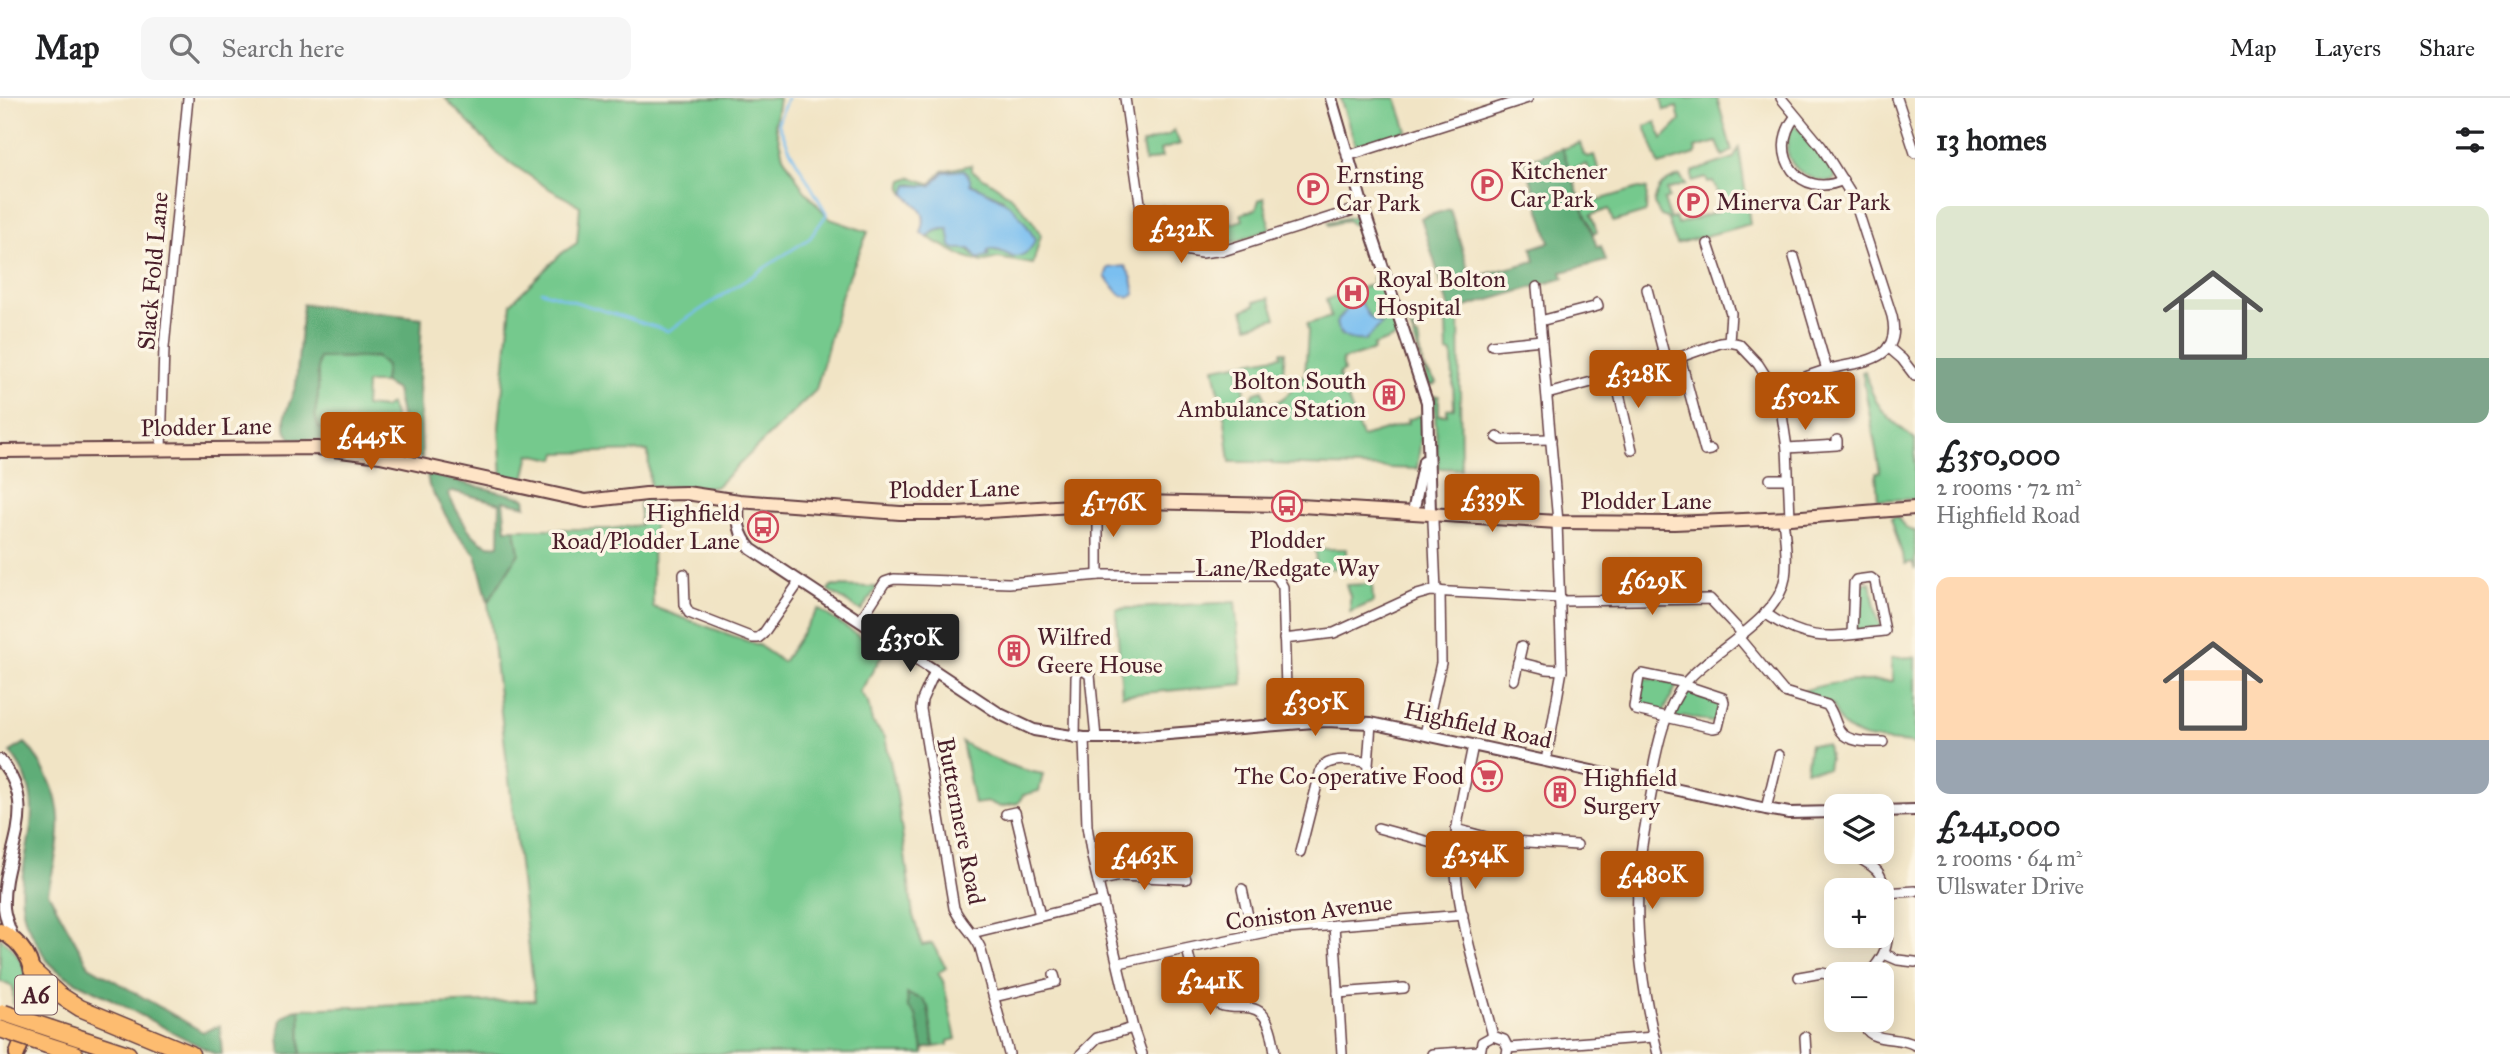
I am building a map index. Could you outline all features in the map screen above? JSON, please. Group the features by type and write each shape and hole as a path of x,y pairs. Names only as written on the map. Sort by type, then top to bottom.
{"highway":[{"path":"32,970 58,994 80,1008 191,1054"},
{"path":"1,1018 49,1037 128,1054"},
{"path":"49,1037 75,1054"}],"main road":[{"name":"Plodder Lane","path":"0,452 317,448 380,456 573,500 597,501 676,493 855,510 956,513 1098,503 1278,505 1413,512 1432,517 1674,523 1915,508"},
{"name":"A6","path":"0,931 14,940 24,952 32,970 36,998 17,1054"}],"street":[{"name":"Slack Fold Lane","path":"160,449 164,348 188,98"},
{"path":"1125,98 1141,210 1153,232 1161,240 1180,250 1201,253 1226,250 1363,207"},
{"path":"1331,98 1363,207 1427,402 1441,663 1425,734"},
{"path":"1347,156 1528,98"},
{"path":"1774,389 1826,370 1870,361 1888,347 1894,328 1861,218 1843,180 1821,146 1781,98"},
{"path":"1898,98 1915,153"},
{"path":"1795,117 1783,140 1783,151 1792,169 1807,181 1822,186 1843,180"},
{"path":"1708,244 1731,313 1729,342"},
{"path":"1794,257 1826,370"},
{"path":"1536,287 1557,522 1562,670 1546,761"},
{"path":"1647,289 1666,362"},
{"path":"1540,321 1598,306 1597,303"},
{"path":"1492,345 1542,340"},
{"path":"1547,394 1729,342 1744,348 1774,389 1782,415 1788,479 1785,578 1774,602 1765,613 1706,662 1685,684 1666,718 1652,784 1641,857 1637,918 1644,987 1658,1054"},
{"path":"1888,347 1915,376"},
{"path":"1680,357 1705,451 1711,450"},
{"path":"1615,376 1632,450"},
{"path":"1497,437 1502,440 1551,439"},
{"path":"1787,448 1837,445 1837,440"},
{"path":"1413,512 1428,445"},
{"path":"1770,479 1788,479"},
{"name":"Highfield Road","path":"739,501 738,524 744,541 751,549 1000,714 1034,730 1085,738 1326,721 1371,723 1766,809 1789,813 1824,812"},
{"path":"1098,503 1098,575"},
{"path":"684,574 685,605 689,613 758,638 800,581"},
{"path":"860,621 885,582 894,579 1009,583 1098,575 1273,575 1282,583 1287,724"},
{"path":"1765,613 1791,631 1805,635 1829,636 1853,634 1885,631 1875,581 1871,579 1856,580 1854,583 1853,634"},
{"path":"1284,639 1334,633 1417,595 1438,591 1560,600 1710,599 1784,692 1827,705 1832,710 1839,730 1848,737 1867,742 1883,742"},
{"path":"1514,680 1522,646"},
{"path":"1518,662 1562,670"},
{"path":"1085,738 1076,677 1078,672 1083,670 1090,675 1085,738 1087,826 1133,1028 1142,1054"},
{"name":"Buttermere Road","path":"935,671 922,700 922,719 954,908 964,927 972,933 980,947 1009,1054"},
{"path":"1647,674 1685,684 1723,698 1720,724 1713,728 1666,718 1636,710 1634,707 1639,677 1647,674"},
{"path":"1367,779 1371,723"},
{"path":"1473,745 1456,829 1455,849 1463,915 1493,1036"},
{"path":"1766,809 1779,755"},
{"path":"0,760 15,784 20,805 19,832 3,880 4,908 14,940"},
{"path":"1304,848 1324,764 1331,761 1367,762"},
{"path":"1894,811 1915,810"},
{"path":"1006,814 1015,812 1040,916"},
{"path":"1377,828 1455,849"},
{"path":"1456,829 1497,840 1577,845"},
{"path":"1868,864 1878,872 1880,878"},
{"path":"1098,881 1120,876 1186,879"},
{"path":"1242,889 1252,934"},
{"path":"1894,892 1915,891"},
{"path":"972,933 1103,901"},
{"name":"Coniston Avenue","path":"1119,963 1252,934 1463,915"},
{"path":"1334,925 1342,1054"},
{"path":"1878,962 1885,948"},
{"path":"1187,949 1198,986 1203,993 1216,1003 1245,1007 1261,1013 1271,1025 1275,1054"},
{"path":"1884,954 1898,960 1915,962"},
{"path":"1798,977 1824,973"},
{"path":"994,997 1056,982 1054,975"},
{"path":"1338,993 1405,988"},
{"path":"1081,1054 1097,1038 1133,1028"},
{"path":"1868,1032 1874,1037 1901,1039 1915,1045"},
{"path":"1432,1054 1480,1052 1482,1042 1493,1036 1504,1040 1507,1051 1654,1037"}],"green space":[{"path":"445,98 779,98 775,124 783,156 804,190 830,219 868,232 843,290 816,390 716,487 658,487 650,500 650,513 654,513 653,607 758,645 783,662 818,609 884,652 860,692 868,703 872,722 885,737 897,795 913,915 922,945 932,943 946,968 938,973 943,981 956,1039 948,1041 948,1045 934,1047 928,1007 916,1014 924,1054 301,1054 300,1009 535,1000 488,602 519,553 515,529 610,529 640,525 640,501 650,485 648,451 557,453 555,459 530,454 523,484 502,479 499,427 511,303 562,253 577,243 580,206 499,155"},
{"path":"1340,98 1396,98 1407,131 1356,147"},
{"path":"1661,98 1717,98 1732,151 1723,156 1717,142 1695,148 1696,154 1659,165 1645,126 1656,122 1662,139 1680,121 1677,107 1664,110"},
{"path":"1795,125 1818,148 1836,177 1831,182 1810,177 1793,165 1787,148 1791,128"},
{"path":"1174,130 1180,144 1160,150 1162,157 1145,162 1142,144 1169,135"},
{"path":"1580,143 1584,155 1594,155 1601,178 1593,181 1587,164 1569,170 1562,149"},
{"path":"1562,148 1597,247 1601,246 1606,261 1562,272 1564,278 1459,309 1449,309 1421,218 1450,209 1471,278 1535,261 1532,248 1550,242 1525,161"},
{"path":"1739,148 1750,224 1676,244 1667,218 1661,216 1654,204 1659,189 1666,182 1680,176 1686,184 1667,190 1669,198 1664,200 1670,219 1675,218 1678,224 1718,212 1716,205 1721,204 1713,181 1708,182 1706,178 1692,182 1692,172 1734,158"},
{"path":"971,165 972,171 1011,197 1041,235 1033,264 998,258 982,262 960,255 927,237 935,231 949,228 975,256 987,253 989,249 1013,257 1003,199 970,184 938,177 932,183 943,171"},
{"path":"911,177 931,184 910,184 905,194 903,180"},
{"path":"1639,188 1647,189 1646,212 1613,222 1609,209 1591,215 1597,232 1593,234 1582,205"},
{"path":"1264,198 1270,228 1215,247 1202,248 1178,242 1163,233 1148,214 1163,206 1167,215 1180,213 1190,238 1207,231 1213,214 1226,211 1231,224 1243,220 1241,214 1256,209 1259,200"},
{"path":"1355,216 1362,221 1404,346 1398,336 1373,346 1374,350 1342,360 1344,371 1339,376 1362,437 1408,423 1407,420 1424,414 1417,469 1230,462 1214,368 1281,356 1281,352 1285,352 1283,371 1272,373 1271,370 1252,376 1245,369 1239,371 1244,378 1245,402 1251,401 1255,392 1263,390 1266,405 1277,402 1290,392 1298,376 1305,375 1307,324 1331,317 1326,300 1374,284 1372,278 1378,277 1362,227 1356,227 1347,220 1329,225 1328,222"},
{"path":"1269,298 1276,318 1248,326 1243,310 1255,305 1254,302"},
{"path":"303,304 422,318 419,382 422,458 409,456 396,390 384,383 386,366 376,357 319,358 316,418 319,428 400,433 401,447 397,452 325,440 292,439 285,430 285,415 296,385"},
{"path":"1449,309 1459,309 1461,469 1438,468 1434,396 1439,396 1439,415 1447,415 1447,409 1454,408 1452,353 1447,353 1446,323 1414,324 1414,336 1418,337 1423,367 1409,322 1410,311 1414,321"},
{"path":"376,357 386,366 384,383 366,383 365,406 384,408 390,404 400,433 318,428 315,413 319,358"},
{"path":"1423,367 1437,383 1429,386"},
{"path":"1865,371 1877,403 1889,418 1915,440 1915,499 1878,500 1876,473 1880,472 1862,372"},
{"path":"427,474 525,498 526,506 503,501 506,529 515,529 519,553 488,602 476,555 454,530 429,486","holes":["452,491 500,503 499,545 490,545 482,542 468,528 448,494"]},
{"path":"1897,516 1902,524 1915,531 1915,569 1912,562 1905,564 1891,518"},
{"path":"1315,549 1346,549 1346,568 1316,569"},
{"path":"1870,582 1880,628 1856,630 1854,623 1858,619 1858,585"},
{"path":"1372,584 1373,602 1350,612 1350,596 1346,585"},
{"path":"831,586 877,587 861,611 828,590"},
{"path":"1235,602 1243,684 1122,695 1116,609"},
{"path":"1915,657 1915,744 1857,735 1842,724 1832,705 1797,693 1844,682 1893,681 1891,658"},
{"path":"1643,678 1678,683 1662,715 1637,706"},
{"path":"1688,691 1720,703 1716,723 1684,716 1680,719 1674,717"},
{"path":"962,742 1001,762 1043,774 1039,791 1023,795 1018,803 1000,807 989,802 974,804"},
{"path":"25,743 44,770 57,801 58,845 48,892 89,966 203,1032 220,1026 222,1054 215,1054 77,982 53,967 46,958 26,922 22,900 22,879 32,817 31,796 24,774 10,752"},
{"path":"1810,744 1827,745 1827,769 1806,770"},
{"path":"0,938 16,954 25,969 26,1009 13,1005 13,987 0,981"},
{"path":"907,994 923,999 928,1007 934,1047 923,1049 916,1015 908,1007"},
{"path":"300,1009 301,1054 281,1054 279,1037 282,1018 293,1010"}],"water":[{"path":"964,170 970,184 1001,199 1015,210 1035,239 1027,252 1013,257 989,249 989,255 978,259 970,249 955,249 951,246 948,228 935,231 927,237 921,233 923,215 905,194 908,185 931,186 944,172"},
{"path":"1125,266 1132,278 1135,294 1129,297 1121,295 1105,277 1108,268"},
{"path":"1352,303 1362,303 1369,316 1382,324 1365,340 1346,338 1340,333 1336,323"}],"waterway":[{"path":"541,291 668,331 810,238 827,214 790,150 778,123 787,98"}],"place":[{"name":"Kitchener Car Park","path":"1487,185"},
{"name":"Ernsting Car Park","path":"1313,189"},
{"name":"Minerva Car Park","path":"1693,202"},
{"name":"Royal Bolton Hospital","path":"1353,293"},
{"name":"Bolton South Ambulance Station","path":"1389,395"},
{"name":"Plodder Lane/Redgate Way","path":"1287,506"},
{"name":"Highfield Road/Plodder Lane","path":"763,527"},
{"name":"Wilfred Geere House","path":"1014,651"},
{"name":"The Co-operative Food","path":"1487,776"},
{"name":"Highfield Surgery","path":"1560,792"}]}
